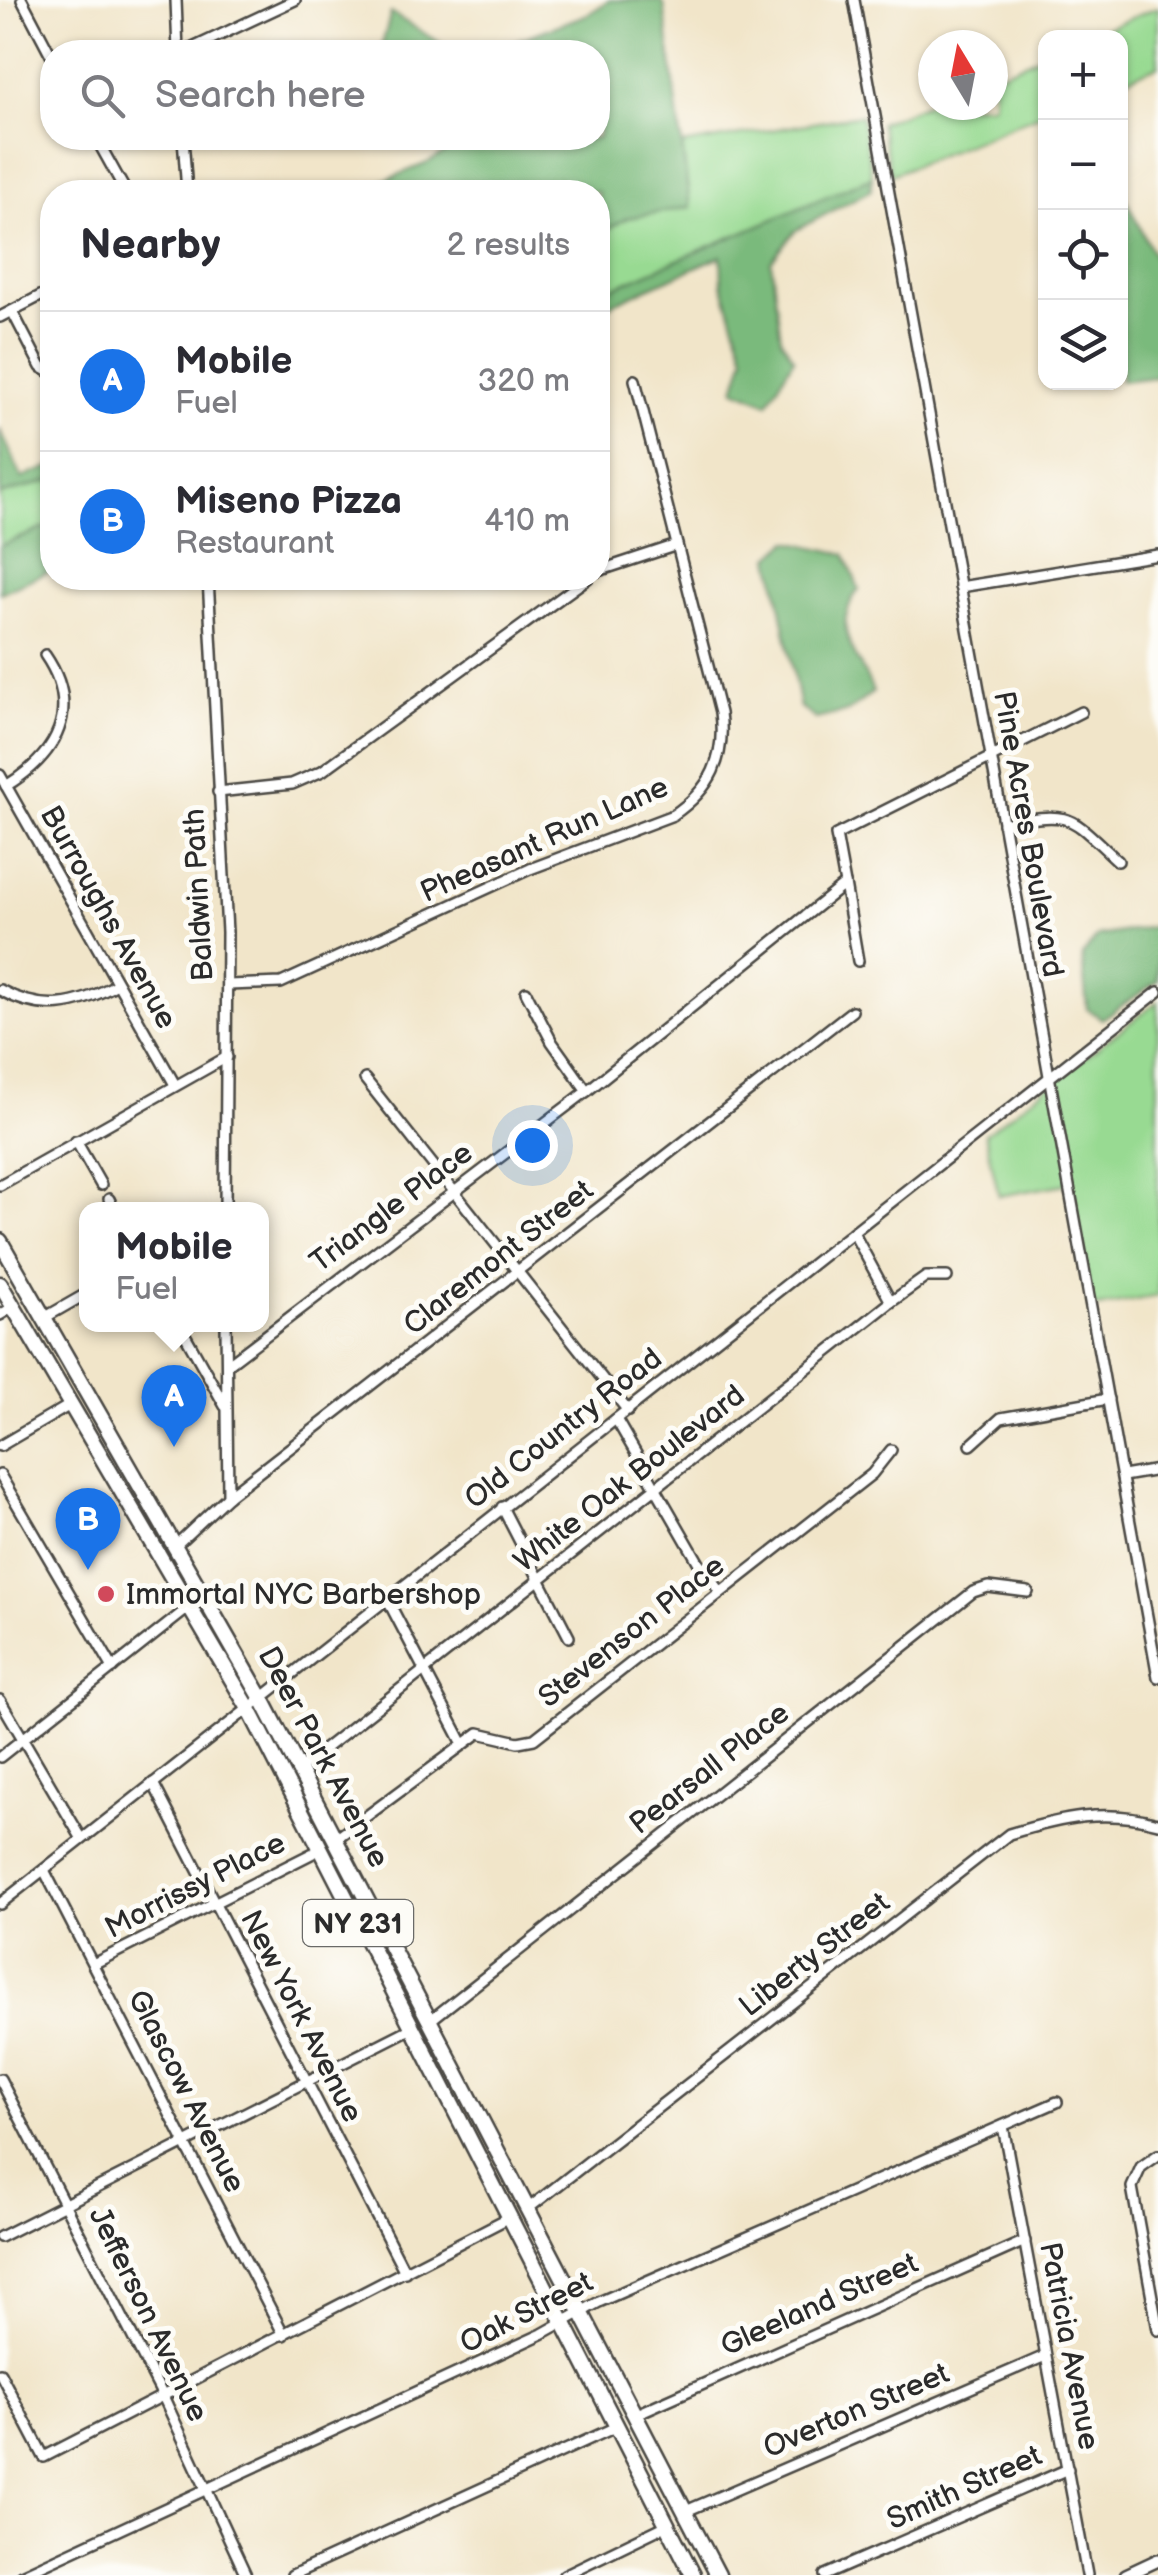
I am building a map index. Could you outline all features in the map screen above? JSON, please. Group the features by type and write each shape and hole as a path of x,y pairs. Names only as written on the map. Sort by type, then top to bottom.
{"main road":[{"name":"Deer Park Avenue","path":"0,1241 177,1544 300,1769 718,2575"},
{"name":"Deer Park Avenue","path":"0,1284 7,1311 70,1405 248,1707 410,2030 567,2322 694,2575"}],"street":[{"path":"22,0 43,40"},
{"path":"176,0 180,40"},
{"path":"207,40 295,0"},
{"name":"Pine Acres Boulevard","path":"854,0 1048,1080 1154,1636 1158,1677"},
{"path":"103,150 119,180"},
{"path":"184,150 185,180"},
{"path":"0,317 40,296"},
{"path":"12,311 40,365"},
{"name":"Pheasant Run Lane","path":"228,986 260,987 310,972 530,869 673,815 694,800 721,758 723,738 635,380"},
{"path":"610,567 678,546"},
{"path":"960,587 1158,555"},
{"name":"Baldwin Path","path":"209,590 228,986 225,1202"},
{"path":"218,792 292,784 322,771 571,590"},
{"path":"6,786 42,757 63,718 60,676 45,655"},
{"path":"858,960 836,835 1081,712"},
{"name":"Burroughs Avenue","path":"0,775 174,1083"},
{"path":"1002,824 1056,815 1072,818 1118,861"},
{"name":"Triangle Place","path":"227,1365 587,1091 845,884"},
{"path":"0,990 38,1006 60,1006 117,984"},
{"path":"526,992 552,1042 587,1091"},
{"name":"Old Country Road","path":"0,1904 1158,992"},
{"name":"Claremont Street","path":"177,1544 228,1496 852,1011"},
{"path":"0,1185 174,1083 227,1057"},
{"path":"365,1079 456,1189 628,1411"},
{"path":"76,1141 101,1185"},
{"path":"853,1232 891,1302"},
{"name":"White Oak Boulevard","path":"300,1769 891,1302 926,1278 947,1276"},
{"path":"44,1318 79,1298"},
{"path":"183,1332 226,1409"},
{"path":"226,1332 228,1496"},
{"path":"971,1444 1001,1418 1108,1399"},
{"path":"0,1446 70,1405"},
{"path":"616,1420 700,1565 721,1592"},
{"name":"Stevenson Place","path":"462,1742 479,1733 518,1742 534,1739 872,1474 890,1450"},
{"path":"1123,1476 1158,1470"},
{"path":"0,1475 112,1668"},
{"path":"502,1507 568,1637"},
{"name":"Pearsall Place","path":"432,2019 972,1592 988,1587 1028,1592"},
{"path":"337,1838 462,1742 386,1597"},
{"path":"0,1757 187,1608"},
{"path":"0,1700 82,1838"},
{"name":"New York Avenue","path":"153,1784 405,2272"},
{"name":"Liberty Street","path":"529,2208 1009,1834 1110,1812 1158,1823"},
{"name":"Morrissy Place","path":"93,1964 320,1850"},
{"name":"Glascow Avenue","path":"44,1870 284,2335"},
{"path":"0,2237 410,2030"},
{"name":"Jefferson Avenue","path":"0,2078 163,2396 246,2575"},
{"name":"Oak Street","path":"20,2575 584,2312 1057,2102"},
{"name":"Patricia Avenue","path":"1003,2126 1087,2575"},
{"path":"1158,2155 1141,2167 1132,2187 1158,2330"},
{"path":"0,2373 44,2458 508,2218"},
{"name":"Gleeland Street","path":"634,2415 1025,2241"},
{"name":"Overton Street","path":"686,2511 1045,2356"},
{"path":"292,2575 618,2426"},
{"name":"Smith Street","path":"825,2575 1068,2469"},
{"path":"564,2575 667,2525"},
{"path":"1126,2575 1158,2560"}],"green space":[{"path":"610,0 660,0 664,5 690,207 627,218 610,228 610,180 386,180 450,150 610,150 610,40 518,40 588,14"},
{"path":"1158,7 1158,66 1128,78 1128,30 1102,30"},
{"path":"391,13 435,40 383,40"},
{"path":"1038,57 1038,115 891,175 880,123 918,107 918,120 1008,120 1008,70"},
{"path":"861,115 872,177 610,289 610,228 627,218 690,207 682,145"},
{"path":"872,177 871,190 795,231 771,261 781,339 794,358 768,403 735,389 745,356 722,284 721,256 610,305 610,289"},
{"path":"1128,204 1158,264 1158,377 1128,380"},
{"path":"0,429 22,478 40,471 40,483 0,495"},
{"path":"40,483 40,530 0,546 0,495"},
{"path":"40,530 40,575 0,593 0,546"},
{"path":"789,541 845,554 859,589 850,603 846,628 873,692 849,711 816,719 800,708 771,557"},
{"path":"1158,926 1158,981 1102,1019 1087,1009 1082,956 1098,936"},
{"path":"1158,1001 1158,1296 1092,1308 1071,1183 999,1196 985,1134"}],"place":[{"name":"Mobile","path":"174,1447"},
{"name":"Miseno Pizza","path":"88,1570"},
{"name":"Immortal NYC Barbershop","path":"106,1594"}]}
